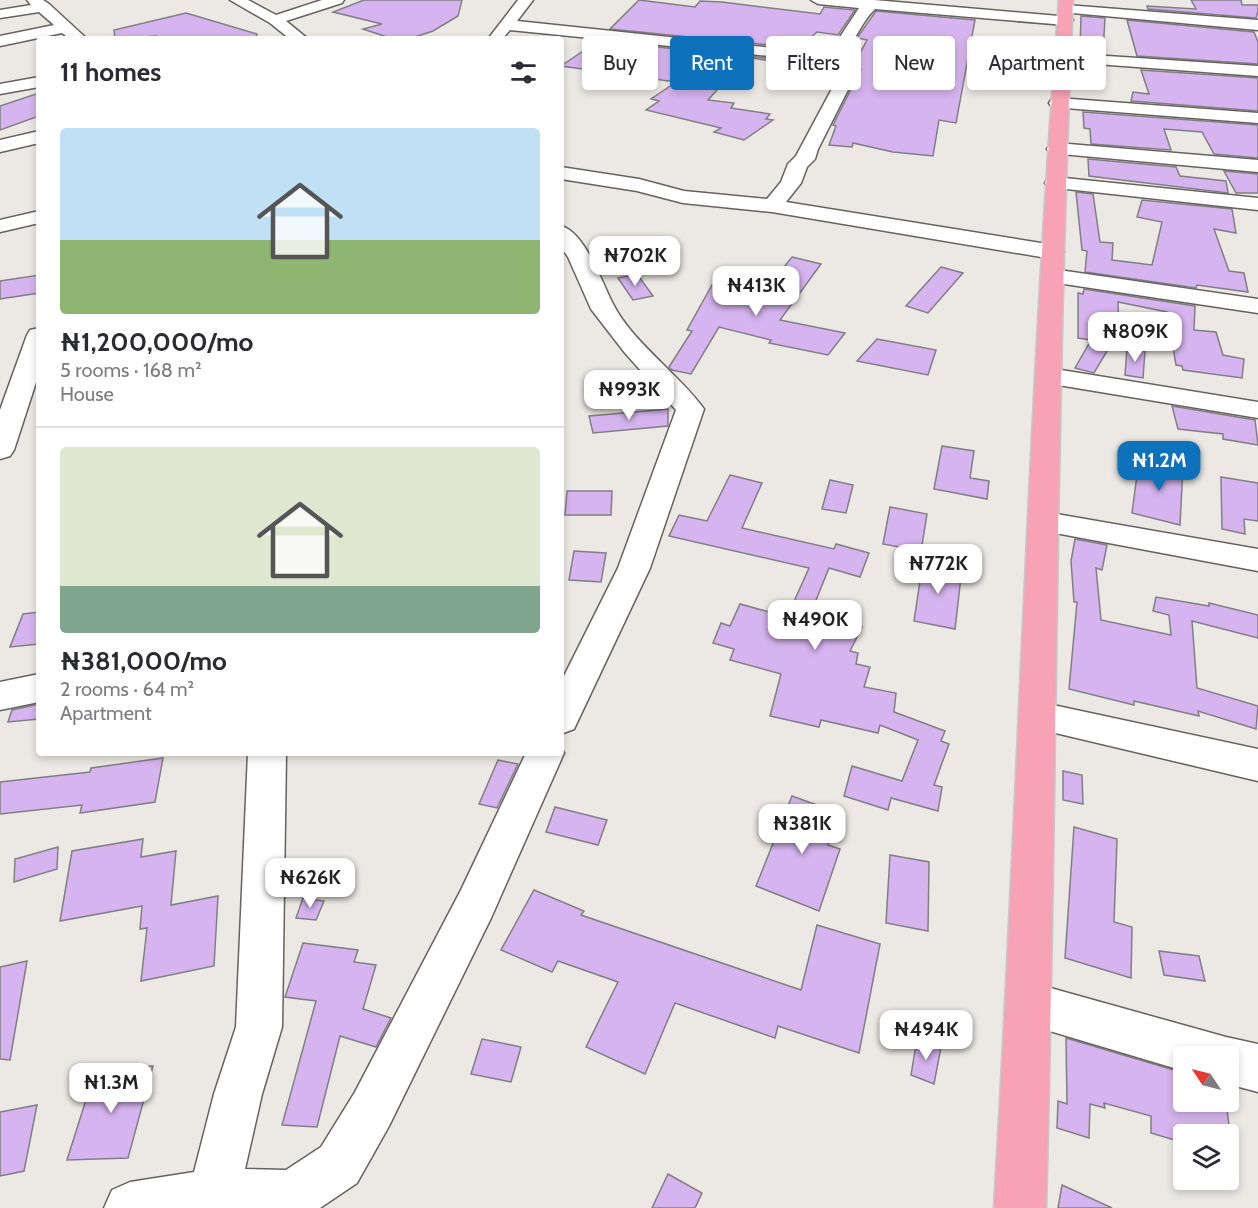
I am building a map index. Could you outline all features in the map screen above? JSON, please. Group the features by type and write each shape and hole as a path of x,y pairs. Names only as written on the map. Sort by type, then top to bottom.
{"main road":[{"path":"1064,36 1066,10"},
{"path":"1020,1208 1029,1004 1059,90"}],"street":[{"path":"237,0 275,20 296,36"},
{"path":"275,20 336,0"},
{"path":"496,36 526,0"},
{"path":"818,0 872,4 1066,10 1258,25"},
{"path":"0,14 39,4 73,33"},
{"path":"848,36 859,18 872,4"},
{"path":"507,25 766,51"},
{"path":"547,36 558,29"},
{"path":"46,36 73,33"},
{"path":"0,41 36,37"},
{"path":"1106,61 1258,71"},
{"path":"0,89 36,83"},
{"path":"772,206 791,183 798,164 805,159 808,149 840,90"},
{"path":"1058,103 1258,118"},
{"path":"0,146 36,138"},
{"path":"1057,149 1258,166"},
{"path":"564,173 639,185 683,197 772,206 1258,306"},
{"path":"1055,183 1258,204"},
{"path":"0,225 36,218"},
{"path":"564,236 579,256 603,309 634,348 690,409 634,568 564,713"},
{"path":"0,450 36,344"},
{"path":"1049,376 1258,410"},
{"path":"1045,522 1258,560"},
{"path":"0,696 36,689"},
{"path":"1039,716 1258,765"},
{"path":"215,1201 238,1094 259,1027 267,756"},
{"path":"130,1208 293,1196 339,1165 372,1109 476,904 544,756"},
{"path":"1029,1004 1178,1046"},
{"path":"1239,1063 1258,1068"}],"building":[{"path":"364,0 462,0 458,16 433,31 418,36 384,36 363,29 382,24 333,12"},
{"path":"639,0 695,7 700,1 722,2 820,14 824,7 855,10 838,35 817,32 812,36 766,36 766,45 754,43 754,36 680,36 610,29"},
{"path":"1191,0 1241,0 1242,5 1258,5 1258,11 1256,18 1148,9 1147,6 1196,9"},
{"path":"876,11 975,20 972,36 967,36 967,63 956,123 939,120 933,156 893,152 853,143 852,147 829,145 836,126 833,125 850,90 861,90 861,51 867,40 858,36"},
{"path":"186,13 257,34 257,36 115,36 114,30"},
{"path":"1081,16 1105,18 1104,36 1080,36"},
{"path":"1127,20 1254,32 1258,42 1258,64 1137,56"},
{"path":"658,47 670,48 670,81 658,79"},
{"path":"582,52 582,69 564,66 564,64"},
{"path":"1141,70 1258,78 1258,111 1131,101 1133,92 1149,94"},
{"path":"670,86 670,90 717,90 708,100 734,103 731,108 770,114 766,119 773,120 744,140 714,132 721,128 646,110 659,101 651,99"},
{"path":"36,94 36,117 0,130 0,106"},
{"path":"1083,112 1258,125 1258,158 1214,154 1202,132 1164,129 1171,150 1091,144 1090,129 1084,128"},
{"path":"1088,159 1176,167 1180,176 1226,181 1228,193 1089,176"},
{"path":"1224,171 1258,174 1258,193 1236,193"},
{"path":"1076,192 1093,194 1100,242 1113,243 1112,260 1152,265 1162,222 1137,217 1142,200 1232,209 1236,233 1214,229 1229,271 1244,273 1248,292 1197,285 1196,288 1085,272 1087,251 1082,250"},
{"path":"792,257 821,264 780,320 845,333 828,355 769,343 771,340 719,327 691,374 672,370 669,367 692,331 687,330 712,285 763,293"},
{"path":"941,267 963,273 928,313 906,306"},
{"path":"637,274 653,296 633,300 618,278"},
{"path":"36,275 36,293 0,299 0,281"},
{"path":"1084,289 1195,306 1194,330 1216,332 1223,355 1244,359 1242,378 1183,370 1182,366 1176,365 1167,312 1118,302 1119,331 1094,373 1075,368 1091,340 1078,338 1078,293 1083,294"},
{"path":"877,339 936,350 928,375 857,361"},
{"path":"1127,348 1145,351 1143,378 1125,375"},
{"path":"1172,406 1255,420 1258,445 1223,439 1223,434 1178,429"},
{"path":"668,409 668,426 593,433 589,416"},
{"path":"942,446 974,451 970,478 989,481 987,499 934,489"},
{"path":"1139,460 1183,467 1180,525 1132,513"},
{"path":"730,475 762,483 742,528 834,549 836,544 869,553 860,577 829,568 812,610 862,627 850,651 858,653 856,664 870,667 864,687 896,693 894,712 945,731 941,741 949,744 934,785 942,787 938,811 891,798 888,810 844,796 852,766 902,781 918,740 880,725 878,733 821,720 819,727 770,716 781,674 730,660 734,649 713,643 721,623 730,626 740,604 787,617 809,568 669,536 679,515 707,521"},
{"path":"1221,477 1258,483 1258,521 1244,519 1245,534 1222,529"},
{"path":"830,480 853,485 846,513 822,509"},
{"path":"567,491 612,491 611,515 565,515"},
{"path":"890,507 927,514 921,551 883,544"},
{"path":"1075,539 1107,545 1102,570 1096,568 1101,620 1171,635 1169,615 1153,611 1156,597 1209,606 1209,603 1258,615 1258,638 1192,621 1197,688 1258,706 1256,729 1198,711 1199,716 1134,701 1134,705 1069,689 1077,602 1074,602 1071,561"},
{"path":"574,551 606,553 601,582 569,580"},
{"path":"923,561 962,568 955,629 914,621"},
{"path":"36,612 36,644 10,647 23,614"},
{"path":"36,705 36,719 8,722 12,710"},
{"path":"163,758 155,802 80,813 82,805 0,814 0,782 90,772 91,768"},
{"path":"498,760 518,764 497,808 479,804"},
{"path":"1063,771 1082,775 1083,804 1063,800"},
{"path":"792,796 839,813 828,845 840,849 819,911 756,886"},
{"path":"555,807 607,820 598,845 546,832"},
{"path":"1074,827 1117,839 1114,922 1132,927 1131,978 1065,958"},
{"path":"143,839 141,857 176,851 171,905 218,896 214,966 141,981 147,928 140,929 142,906 60,921 72,851"},
{"path":"58,847 57,869 14,882 15,859"},
{"path":"890,855 929,862 928,931 886,923"},
{"path":"534,890 584,911 581,915 801,990 817,925 880,944 859,1053 778,1026 775,1038 675,1003 645,1074 586,1047 618,982 558,961 552,972 501,950"},
{"path":"303,898 324,901 316,920 296,918"},
{"path":"303,943 358,950 354,962 376,965 363,1009 391,1018 376,1047 340,1036 317,1127 282,1125 316,1001 285,997"},
{"path":"1159,951 1199,956 1205,981 1164,975"},
{"path":"27,961 10,1060 0,1059 0,967"},
{"path":"1066,1038 1173,1070 1173,1112 1227,1112 1229,1124 1173,1124 1173,1140 1151,1133 1151,1116 1104,1103 1105,1108 1090,1104 1089,1138 1057,1128 1058,1101 1067,1104"},
{"path":"482,1039 521,1047 511,1082 471,1074"},
{"path":"917,1039 941,1047 934,1084 911,1075"},
{"path":"153,1066 128,1158 67,1160 96,1068"},
{"path":"37,1105 24,1171 0,1176 0,1112"},
{"path":"668,1174 702,1193 695,1208 652,1208"},
{"path":"1062,1185 1112,1208 1058,1208"}]}
